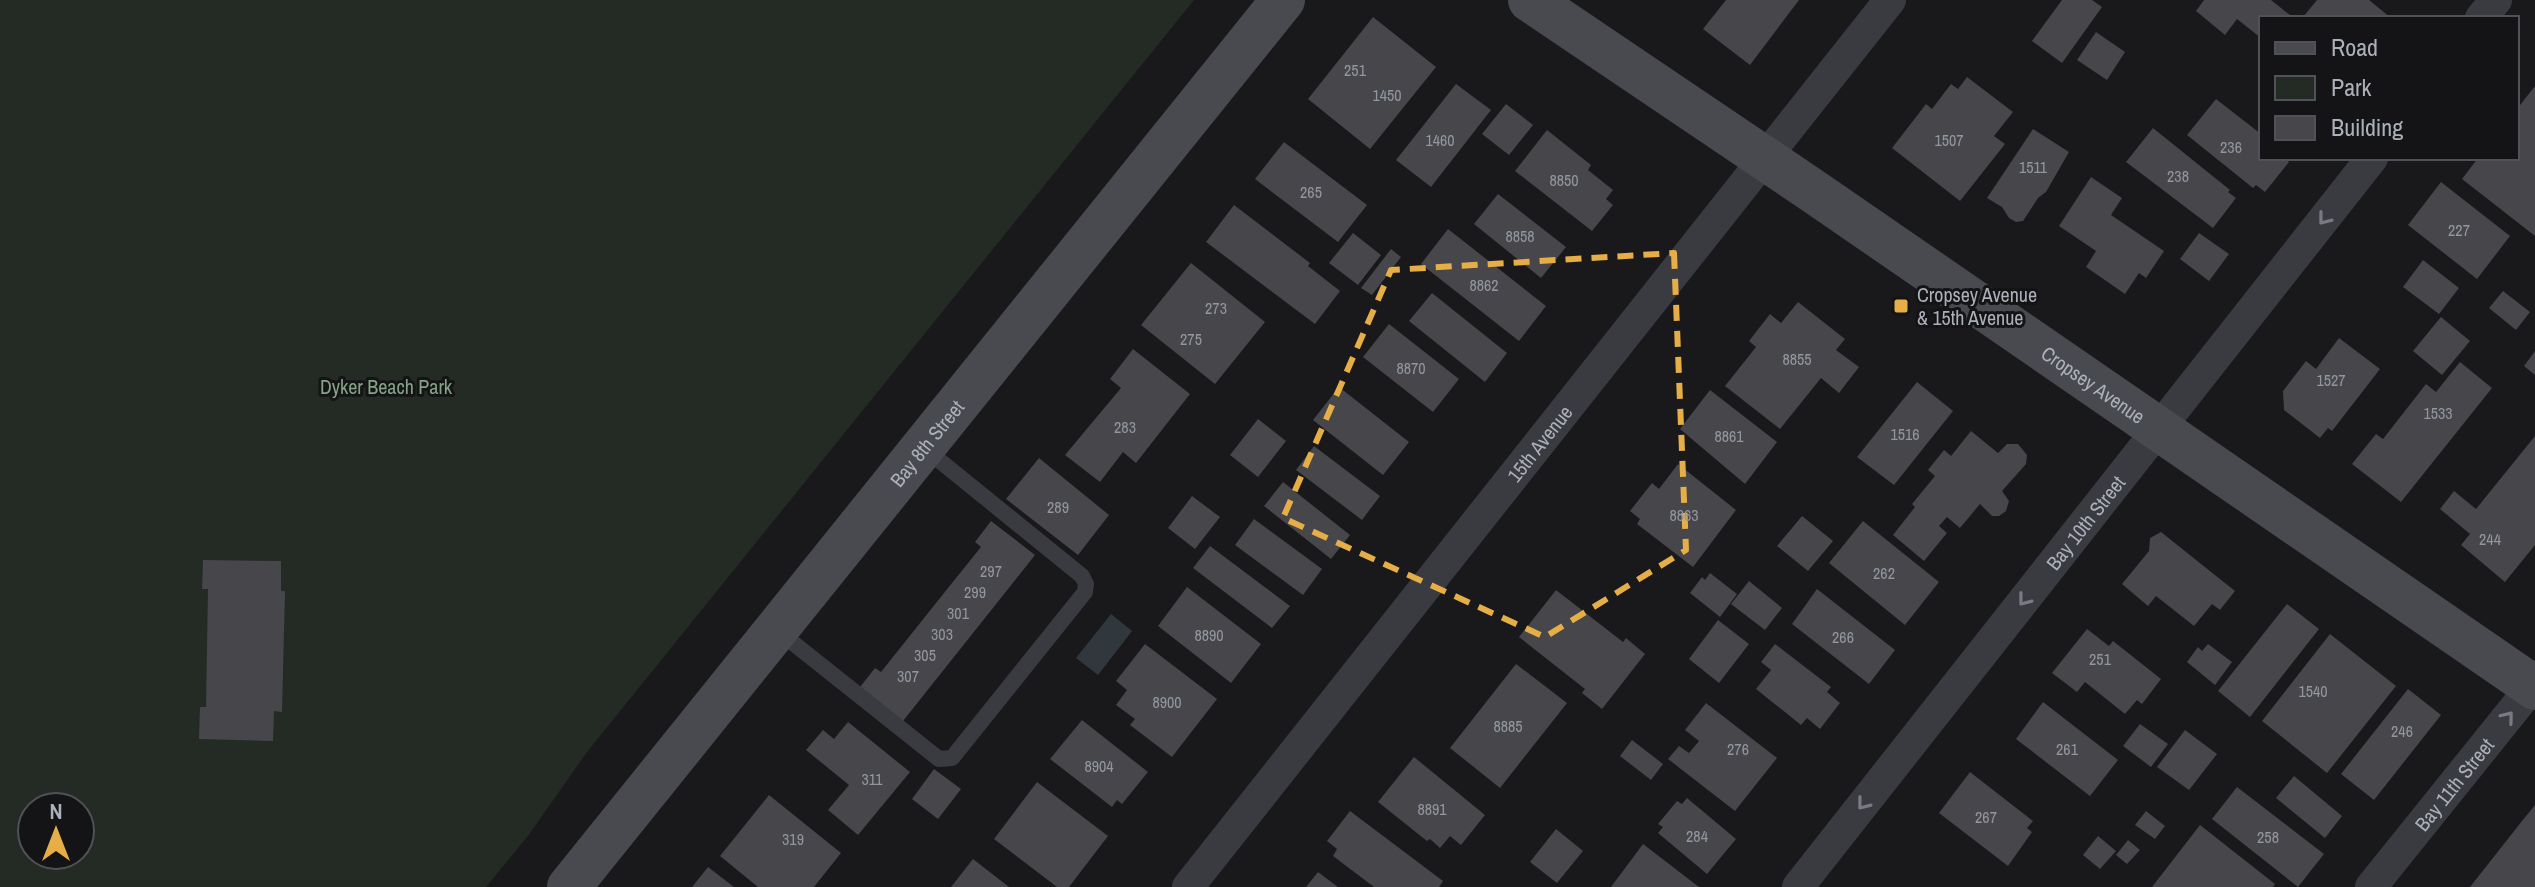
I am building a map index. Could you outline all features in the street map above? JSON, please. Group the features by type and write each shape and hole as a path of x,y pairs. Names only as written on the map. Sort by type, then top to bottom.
{"main road":[{"name":"Bay 8th Street","path":"569,887 1283,0"},
{"name":"Cropsey Avenue","path":"1530,0 2534,686"}],"street":[{"name":"15th Avenue","path":"1188,887 1890,0"},
{"path":"2483,16 2496,0"},
{"name":"Bay 10th Street","path":"1798,887 2370,160"},
{"name":"Bay 11th Street","path":"2371,887 2534,686"}],"lane":[{"path":"777,630 939,759 952,758 1085,592 1086,584 1082,576 923,448"}],"highlighted area":[{"path":"1674,253 1686,550 1545,637 1283,518 1391,270"}],"green space":[{"name":"Dyker Beach Park","path":"0,0 1194,0 587,752 528,836 486,887 0,887"}],"shaded area":[{"path":"1111,614 1132,631 1098,675 1076,658"}],"building":[{"path":"1726,0 1799,0 1750,65 1703,29"},
{"path":"2062,0 2092,0 2102,7 2062,63 2032,41"},
{"path":"2204,0 2271,0 2290,15 2259,16 2259,36 2237,19 2225,35 2196,11"},
{"path":"2317,0 2369,0 2389,16 2304,16"},
{"path":"1373,17 1436,67 1370,149 1308,99"},
{"path":"2096,32 2125,52 2107,80 2077,60"},
{"path":"1967,77 2013,112 1994,136 2005,144 1960,201 1892,148 1926,104 1932,109 1951,84 1958,89"},
{"path":"1456,84 1491,110 1431,187 1396,160"},
{"path":"2535,86 2535,236 2462,179 2476,160 2519,160 2519,106"},
{"path":"2216,99 2259,132 2259,160 2289,162 2265,192 2256,185 2253,188 2187,135"},
{"path":"1506,104 1533,125 1509,155 1482,134"},
{"path":"2153,128 2236,198 2213,228 2126,162"},
{"path":"2033,129 2069,152 2046,192 2038,198 2023,221 2016,222 2002,207 1987,198"},
{"path":"1547,130 1591,165 1588,170 1613,190 1606,199 1613,205 1592,231 1515,171"},
{"path":"1284,142 1367,205 1338,242 1255,179"},
{"path":"2091,177 2122,198 2111,215 2164,251 2146,278 2139,273 2125,294 2086,267 2096,251 2059,226"},
{"path":"2441,182 2510,236 2477,279 2408,225"},
{"path":"1498,194 1566,247 1541,278 1474,224"},
{"path":"1234,205 1310,263 1308,266 1340,291 1315,324 1206,242"},
{"path":"1448,229 1546,306 1519,341 1421,264"},
{"path":"1353,233 1381,255 1358,285 1329,263"},
{"path":"2199,233 2229,254 2209,281 2180,259"},
{"path":"1391,249 1401,257 1372,295 1361,288"},
{"path":"2423,260 2459,288 2439,314 2403,287"},
{"path":"1191,263 1265,322 1215,384 1141,325"},
{"path":"2503,291 2530,312 2516,330 2489,308"},
{"path":"1432,293 1507,353 1485,382 1409,321"},
{"path":"1798,302 1845,339 1836,350 1859,367 1839,393 1821,378 1780,429 1725,386 1756,347 1749,341 1770,314 1781,323"},
{"path":"2441,317 2470,341 2442,375 2413,351"},
{"path":"1389,324 1459,379 1433,412 1363,357"},
{"path":"2339,338 2380,369 2332,431 2328,428 2320,438 2284,410 2283,391 2306,361 2316,369"},
{"path":"1133,349 1190,394 1136,463 1123,452 1100,482 1065,455 1121,388 1110,379"},
{"path":"2535,351 2535,375 2524,366"},
{"path":"2460,362 2492,388 2401,502 2352,464 2376,434 2383,439 2426,384 2436,392"},
{"path":"1917,382 1953,411 1894,485 1857,457"},
{"path":"1339,387 1409,442 1383,475 1313,420"},
{"path":"1710,390 1777,442 1745,484 1680,429"},
{"path":"1258,419 1286,441 1258,477 1230,455"},
{"path":"1971,431 1998,453 2007,444 2018,444 2027,455 2026,464 2002,491 2009,501 2006,511 1992,516 1980,504 1960,528 1947,517 1939,526 1947,533 1924,561 1893,535 1915,507 1912,504 1935,476 1928,470 1944,450 1951,456"},
{"path":"2535,436 2535,545 2505,582 2461,545 2470,534 2440,509 2454,491 2476,509"},
{"path":"1314,446 1380,496 1362,520 1296,470"},
{"path":"1039,458 1109,515 1078,555 1006,499"},
{"path":"1678,464 1736,510 1693,567 1637,524 1640,519 1630,511 1652,483 1659,489"},
{"path":"1283,482 1350,535 1331,559 1264,506"},
{"path":"1192,496 1220,517 1195,549 1168,528"},
{"path":"1802,516 1833,541 1808,571 1777,546"},
{"path":"1254,519 1322,569 1303,595 1235,545"},
{"path":"991,521 1035,555 903,721 860,687 875,668 881,672 981,547 975,542"},
{"path":"1863,521 1939,582 1905,625 1829,563"},
{"path":"2161,532 2235,591 2220,610 2212,604 2194,626 2156,596 2148,606 2122,584 2149,551 2150,538"},
{"path":"1210,546 1290,606 1272,628 1193,568"},
{"path":"203,560 281,561 281,591 285,591 282,712 274,711 273,741 199,739 200,707 206,707 208,589 202,589"},
{"path":"1710,573 1737,594 1720,617 1690,593 1702,577 1705,580"},
{"path":"1749,581 1782,608 1765,630 1731,604"},
{"path":"1187,587 1261,644 1231,683 1158,626"},
{"path":"1817,589 1895,650 1869,684 1792,624"},
{"path":"1556,590 1623,642 1626,638 1645,654 1602,709 1582,693 1585,689 1519,637"},
{"path":"2287,604 2319,629 2250,717 2218,691"},
{"path":"1718,620 1749,644 1719,683 1689,659"},
{"path":"2087,629 2109,646 2113,641 2161,679 2142,704 2137,700 2125,714 2085,682 2077,692 2052,673"},
{"path":"2330,634 2396,686 2327,773 2262,721"},
{"path":"1145,644 1217,699 1172,757 1130,725 1135,719 1116,705 1127,690 1116,681"},
{"path":"1775,644 1831,687 1827,692 1840,703 1820,729 1807,718 1801,725 1756,689 1771,670 1761,662"},
{"path":"2208,644 2232,662 2215,685 2187,662 2198,647 2202,651"},
{"path":"1516,664 1567,703 1500,788 1450,748"},
{"path":"2408,689 2441,715 2374,800 2341,774"},
{"path":"2043,702 2118,760 2090,796 2016,739"},
{"path":"1706,703 1777,758 1735,811 1668,759 1679,746 1689,753 1699,741 1685,730"},
{"path":"1082,720 1148,772 1122,804 1117,800 1112,807 1050,759"},
{"path":"848,722 910,772 858,835 828,810 849,785 806,750 823,730 834,739"},
{"path":"2140,724 2168,744 2151,767 2123,746"},
{"path":"2185,730 2217,754 2189,790 2157,767"},
{"path":"1632,740 1663,764 1651,780 1620,756"},
{"path":"1414,757 1485,815 1461,845 1450,836 1440,848 1378,802"},
{"path":"934,769 961,789 938,819 912,799"},
{"path":"1970,772 2033,821 2027,828 2032,832 2008,866 1939,813"},
{"path":"2294,776 2342,816 2325,838 2276,798"},
{"path":"1037,782 1108,836 1069,887 1057,887 994,839"},
{"path":"2237,787 2324,854 2298,887 2212,819"},
{"path":"769,795 841,853 814,887 758,887 720,856"},
{"path":"1687,798 1736,839 1707,874 1658,833 1663,827 1658,824 1677,801 1682,804"},
{"path":"2535,805 2535,887 2470,887 2522,821"},
{"path":"1350,811 1443,881 1439,887 1374,887 1333,856 1337,849 1327,841"},
{"path":"2146,811 2165,826 2155,839 2135,825"},
{"path":"2200,825 2275,884 2273,887 2152,887"},
{"path":"1556,829 1583,851 1557,883 1530,862"},
{"path":"2098,836 2116,851 2100,869 2083,855"},
{"path":"2128,840 2140,850 2127,864 2116,855"},
{"path":"1643,844 1699,887 1611,887"},
{"path":"973,859 1009,887 951,887"},
{"path":"708,867 734,887 692,887"},
{"path":"1318,872 1338,887 1306,887"}],"place":[{"name":"Cropsey Avenue & 15th Avenue","path":"1901,306"}]}
